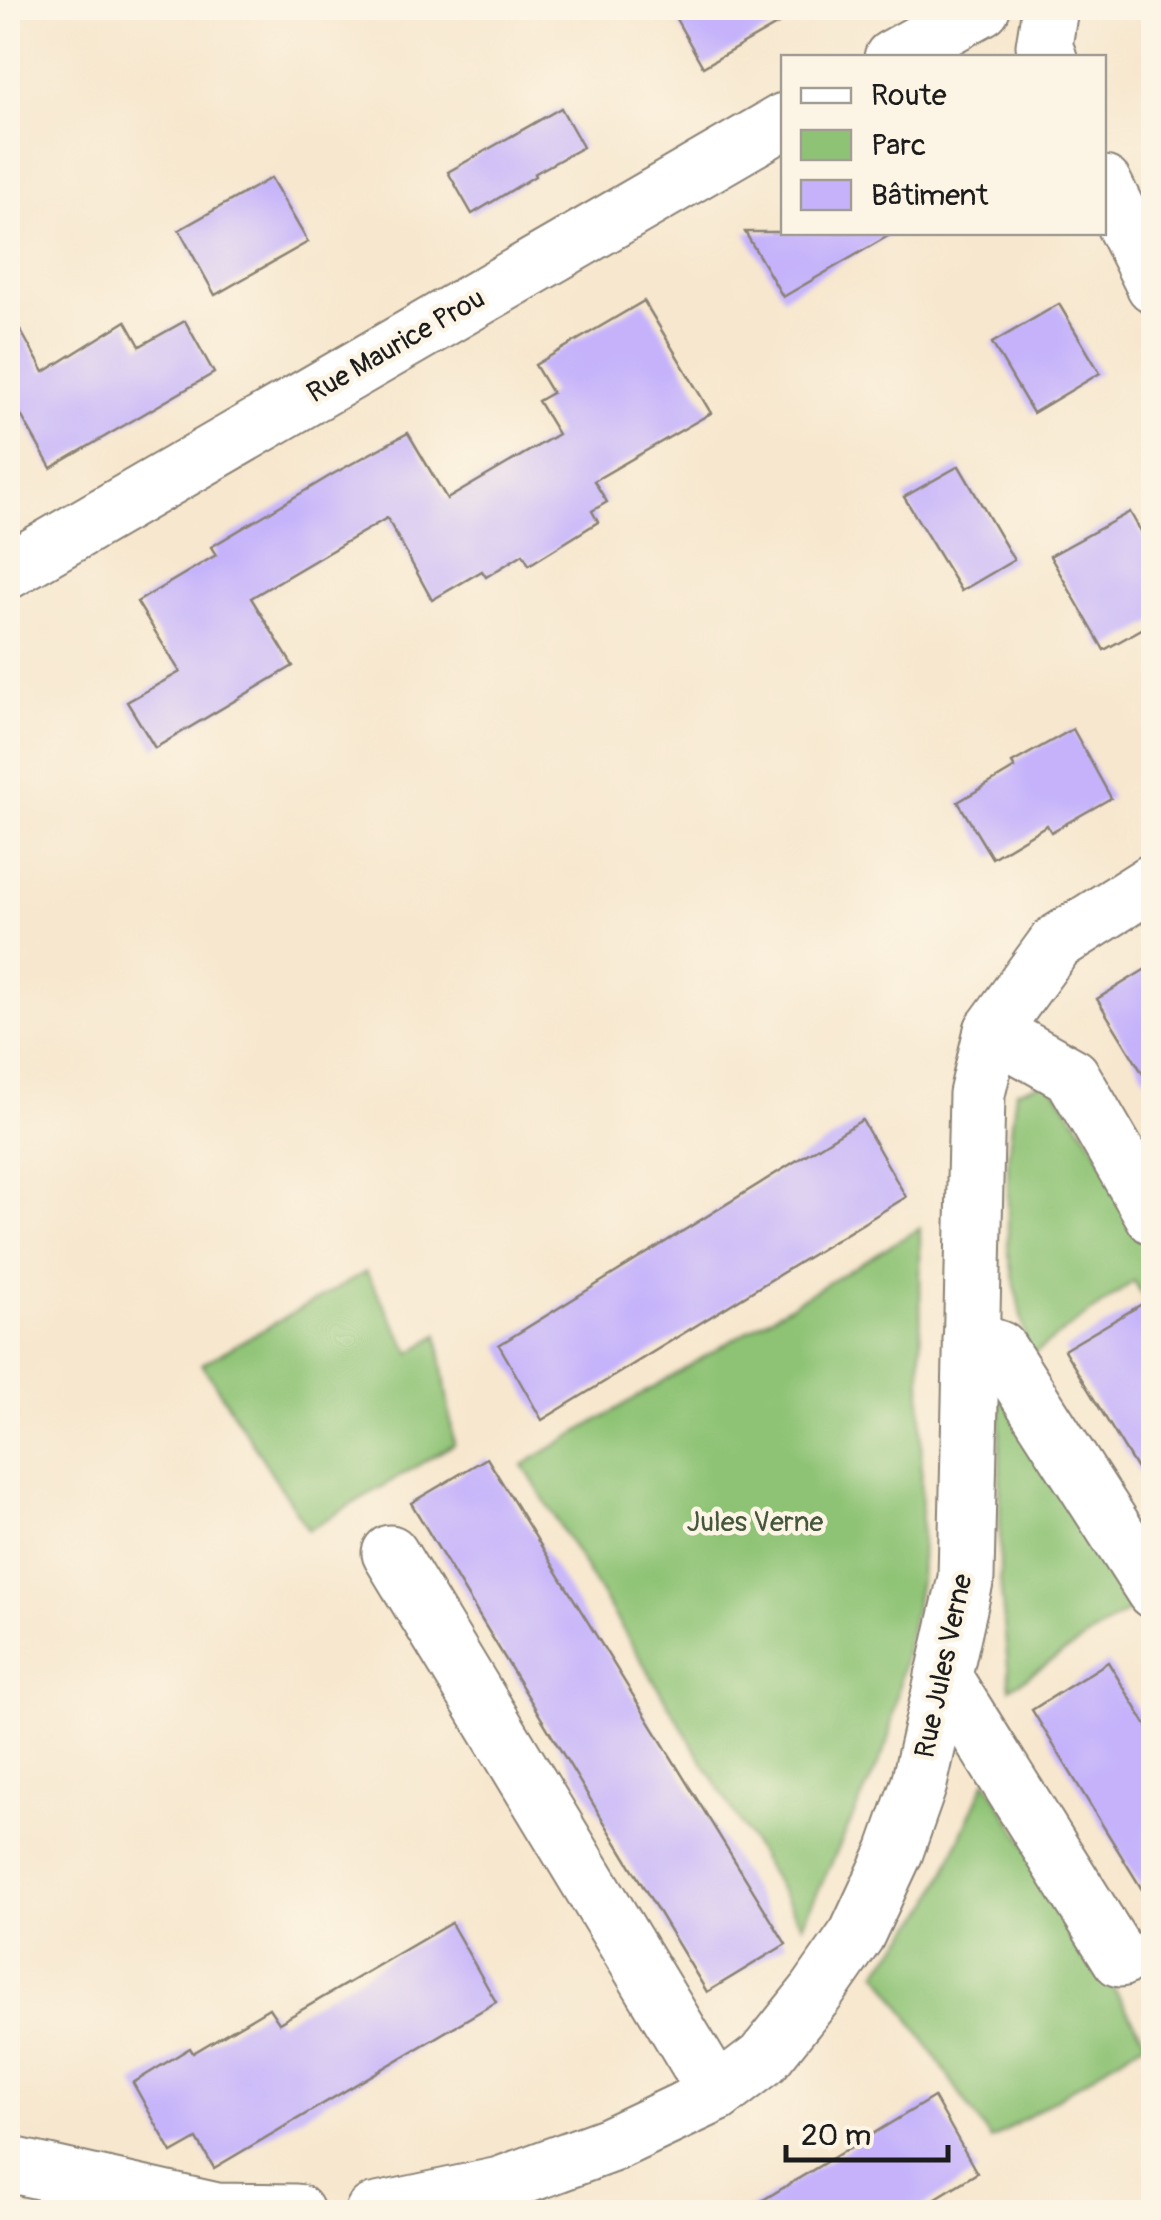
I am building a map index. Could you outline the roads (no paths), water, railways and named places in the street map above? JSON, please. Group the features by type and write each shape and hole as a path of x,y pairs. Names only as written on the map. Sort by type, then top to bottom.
{"street":[{"path":"897,55 982,8"},
{"path":"1047,55 1044,46 1050,8"},
{"name":"Rue Maurice Prou","path":"8,571 781,122"},
{"path":"1106,188 1154,285"},
{"name":"Rue Jules Verne","path":"373,2212 500,2185 609,2145 718,2094 763,2059 857,1934 896,1852 919,1784 966,1578 977,1094 992,1030 1056,943 1154,881"},
{"path":"992,1030 1072,1076 1154,1217"},
{"path":"971,1339 999,1349 1154,1591"},
{"path":"390,1553 718,2094"},
{"path":"943,1676 1120,1959"},
{"path":"8,2164 217,2211 296,2212"}],"park label":[{"name":"Jules Verne","path":"755,1522"}]}
